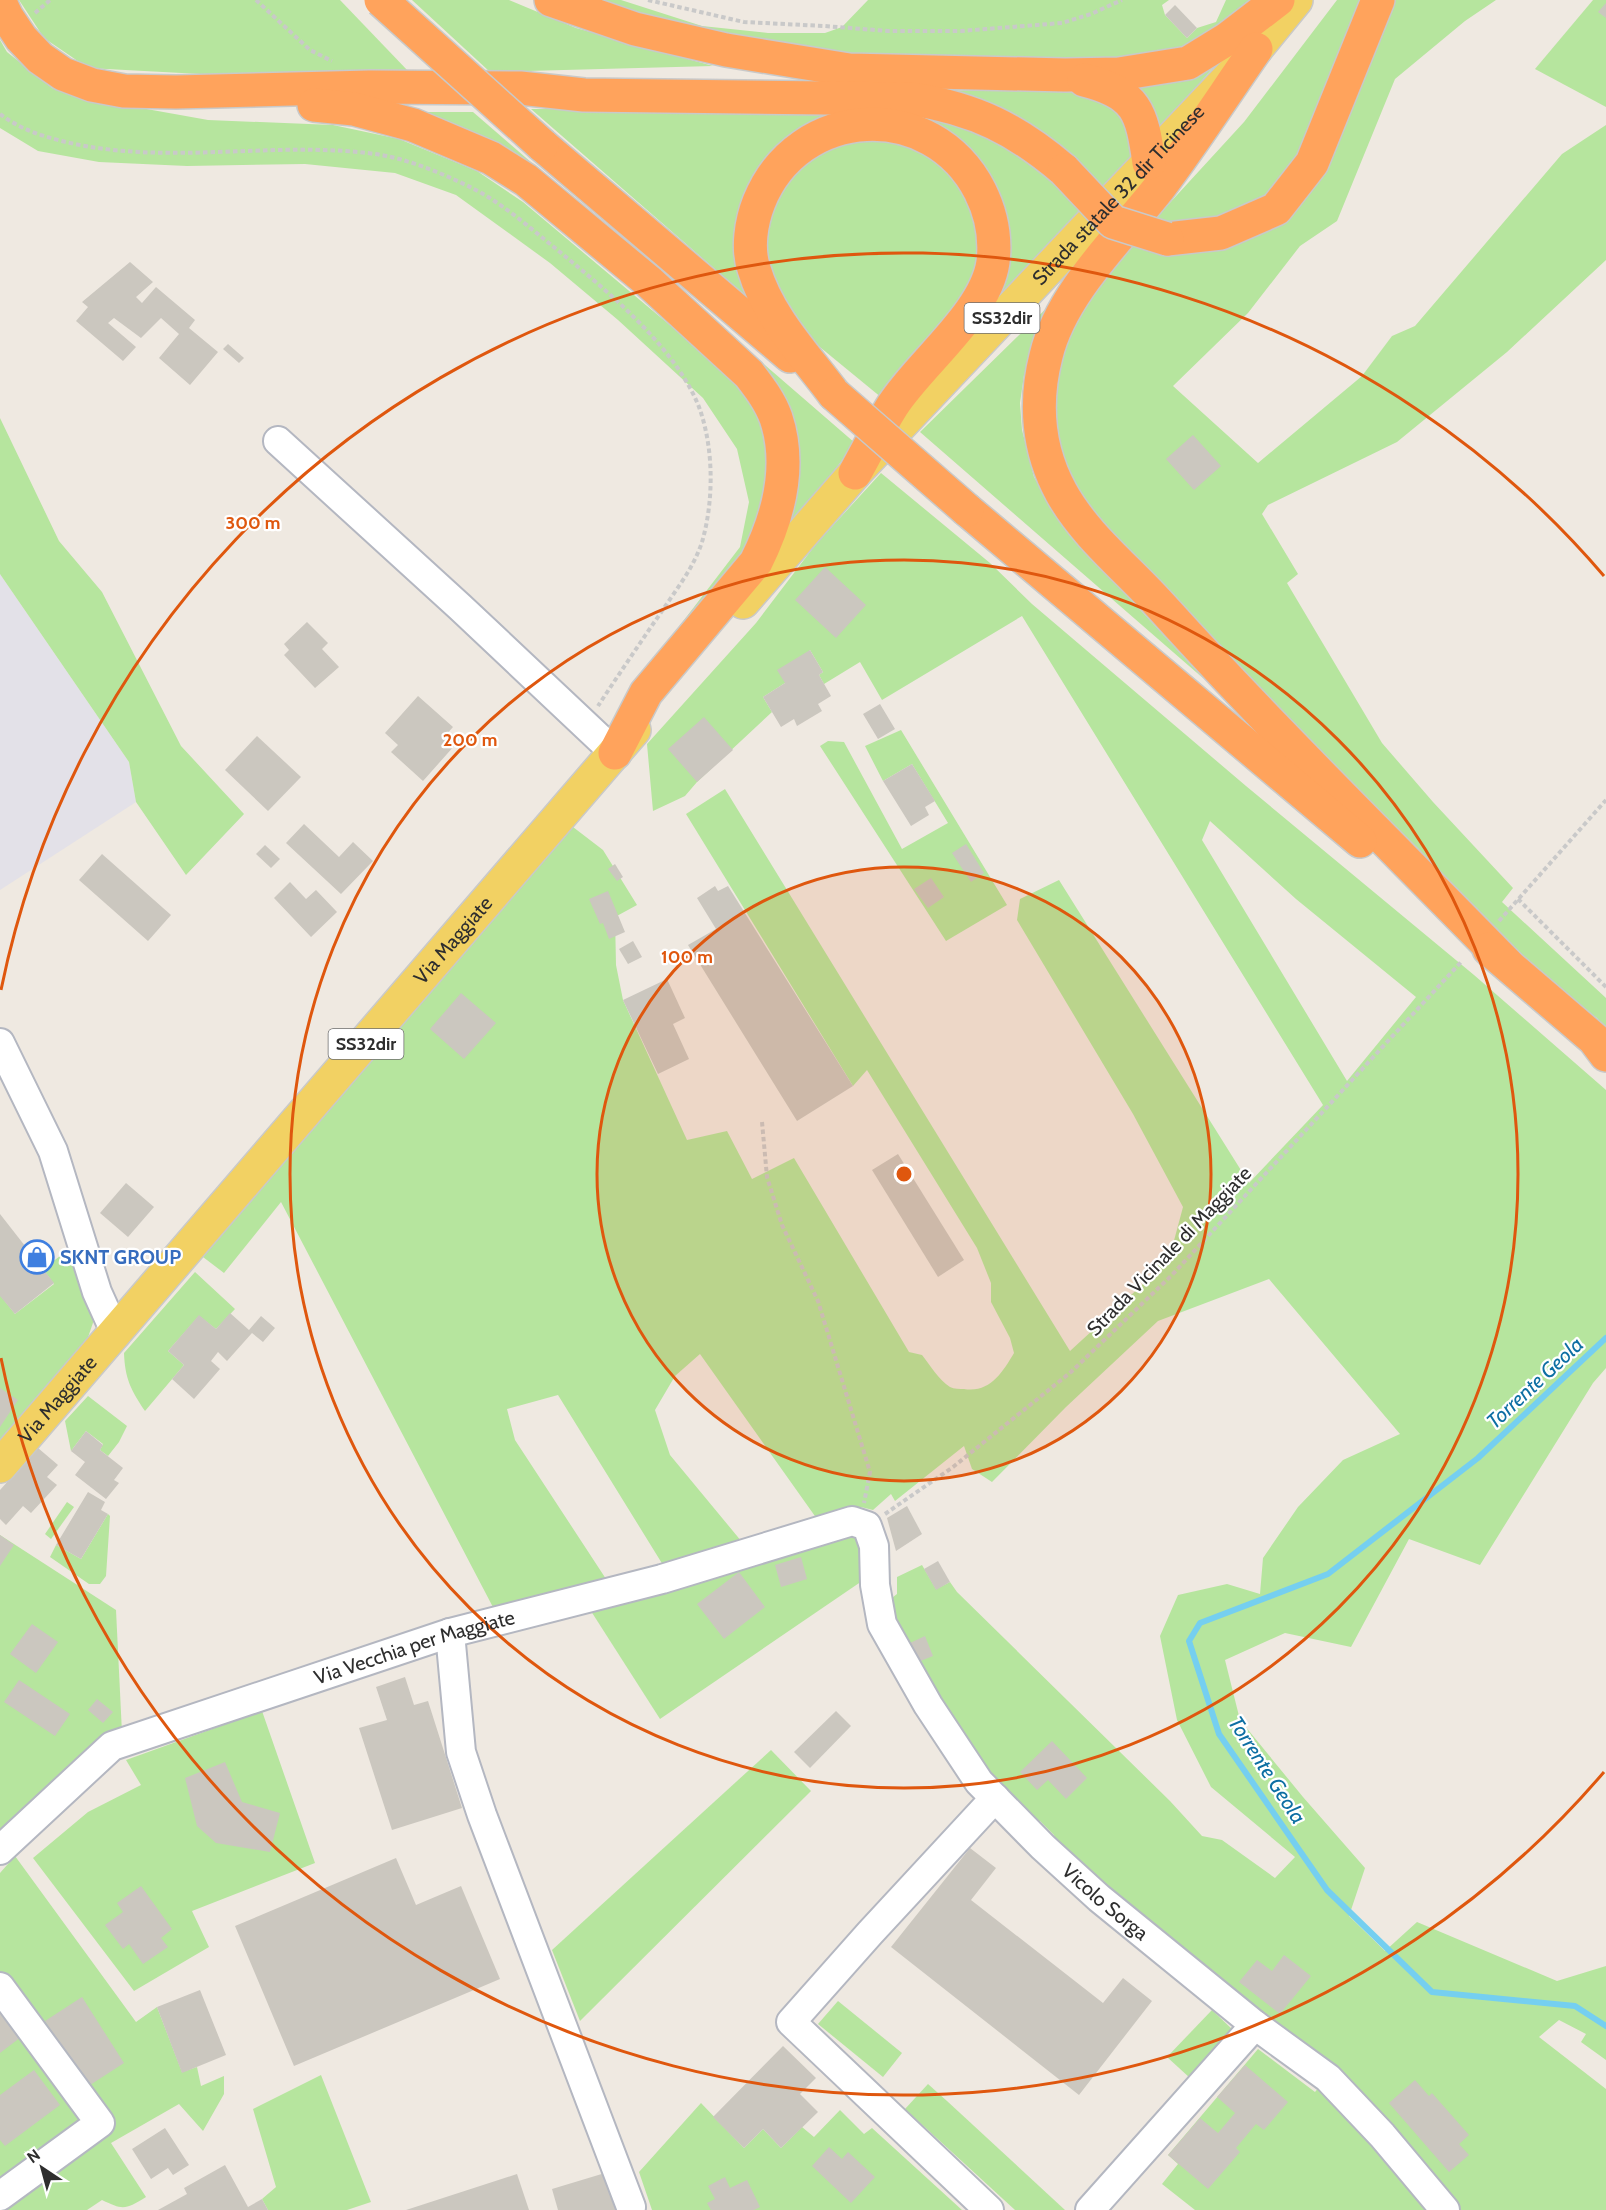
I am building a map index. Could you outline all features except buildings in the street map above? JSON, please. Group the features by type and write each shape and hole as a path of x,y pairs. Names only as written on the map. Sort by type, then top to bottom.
{"highway":[{"path":"381,0 542,145 967,510 1507,964 1594,1039 1606,1055"},
{"path":"551,0 635,29 726,50 849,70 1065,75 1119,74 1188,63 1227,39 1278,0"},
{"path":"0,2 21,39 40,58 63,74 92,85 124,91 176,92 370,87 520,88 584,95 913,99 980,116 1011,130 1039,148 1064,170 1113,222 1167,239 1221,233 1276,208 1312,163 1378,0"},
{"path":"1256,49 1161,185 1080,286 1063,311 1046,356 1040,389 1038,417 1050,470 1076,517 1209,659 1507,964"},
{"path":"520,88 583,79 722,77 798,79 849,70"},
{"path":"1065,75 1114,90 1130,101 1145,132 1149,163"},
{"path":"176,92 209,103 330,105 354,109 413,125 491,158 526,180 649,282 749,374 763,392 775,416 782,456 780,498 764,547 756,562 646,693 615,753"},
{"path":"834,394 763,296 753,266 751,240 756,211 776,171 791,154 810,141 831,130 852,125 895,126 923,135 944,147 966,167 990,216 993,233 993,262 988,281 975,304 893,405 855,473"}],"main road":[{"name":"Strada statale 32 dir Ticinese","path":"791,544 855,473 1256,49 1296,0"},
{"name":"Via Maggiate","path":"0,1466 615,753 791,544"}],"street":[{"path":"278,441 460,607 615,753"},
{"path":"0,1043 53,1151 97,1292 116,1334"},
{"name":"Via Vecchia per Maggiate","path":"0,1850 112,1746 450,1633 662,1579 852,1521 864,1525"},
{"name":"Vicolo Sorga","path":"864,1525 874,1546 875,1585 882,1624 928,1705 979,1782 1043,1847 1099,1898 1255,2025 1328,2078 1382,2135 1445,2210"},
{"path":"450,1633 461,1752 491,1837 632,2207"},
{"path":"989,2210 791,2022 995,1798"},
{"path":"0,1987 100,2122 0,2196"},
{"path":"1090,2210 1255,2025"}],"path":[{"path":"28,18 50,0"},
{"path":"256,0 310,50 337,64"},
{"path":"648,0 744,22 909,31 961,31 1062,22 1090,14 1122,0"},
{"path":"0,114 32,133 113,151 174,154 306,149 377,154 425,168 473,189 520,219 589,277 663,349 687,383 699,408 709,447 710,498 702,543 685,578 585,725"},
{"path":"1496,924 1606,800"},
{"path":"1518,899 1606,987"},
{"name":"Strada Vicinale di Maggiate","path":"864,1525 953,1467 1071,1372 1164,1284 1461,962"},
{"path":"762,1122 767,1177 782,1225 818,1301 870,1472 864,1525"}],"shaded area":[{"path":"0,574 129,762 136,802 0,890"}],"green space":[{"path":"19,0 340,0 409,72 219,75 88,68 44,38"},
{"path":"412,0 509,0 576,28 713,66 490,72"},
{"path":"568,0 621,0 702,26 768,33 825,33 842,27 868,0 1169,0 1162,5 1165,15 1187,38 1197,28 1216,22 1226,0 1256,0 1191,47 1139,59 836,61"},
{"path":"1337,0 1365,0 1298,171 1243,214 1178,227 1155,219 1244,122"},
{"path":"1385,0 1496,0 1465,21 1395,79 1337,221 1300,246 1248,313 1173,386 1258,463 1362,376 1392,336 1415,326 1562,154 1606,125 1606,260 1507,352 1397,442 1268,505 1262,514 1298,574 1287,583 1382,743 1513,888 1502,902 1606,998 1606,1031 1597,1018 1556,990 1470,909 1090,517 1062,475 1049,385 1064,337 1116,260 1135,241 1260,233"},
{"path":"1593,0 1606,0 1606,107 1535,69"},
{"path":"0,40 7,52 52,88 113,103 208,120 333,125 399,139 477,171 523,202 727,373 755,406 770,447 759,529 737,565 658,654 740,547 749,502 737,449 703,398 618,320 550,263 456,195 395,173 305,164 187,166 99,162 38,151 0,128"},
{"path":"1220,60 1155,134 1136,81"},
{"path":"1073,88 1112,98 1138,152 1104,187 1051,143 929,91"},
{"path":"531,109 875,109 934,115 1006,142 1049,175 1083,211 981,313 1004,230 896,118 776,156 754,303"},
{"path":"387,112 473,112 855,443 791,528 784,523 792,442 584,222"},
{"path":"875,136 939,158 967,189 982,242 971,289 882,398 793,325 767,277 764,223 800,163 815,151"},
{"path":"1063,292 1033,349 1024,375 1020,403 1022,430 1034,477 1062,525 1204,679 920,432"},
{"path":"0,418 59,541 102,592 181,746 244,814 186,875 136,802 129,762 0,574"},
{"path":"881,473 990,563 1032,604 1246,786 1474,975 1606,1090 1606,1368 1593,1383 1480,1565 1409,1539 1351,1647 1285,1633 1225,1660 1240,1720 1365,1868 1349,1916 1385,1951 1417,1922 1557,1981 1606,1966 1606,2060 1581,2042 1586,2034 1559,2020 1539,2037 1606,2089 1606,2210 1461,2210 1388,2127 1263,2018 1056,1844 1054,1835 1040,1821 1030,1822 982,1772 918,1662 888,1601 897,1594 897,1577 922,1565 936,1589 950,1582 957,1592 1170,1801 1202,1836 1222,1840 1275,1878 1295,1857 1211,1787 1177,1720 1160,1636 1178,1595 1227,1584 1260,1594 1263,1558 1298,1507 1343,1460 1400,1434 1269,1279 1158,1321 1066,1407 992,1482 972,1469 964,1446 895,1501 891,1494 873,1510 861,1507 817,1519 700,1354 675,1376 655,1410 670,1455 742,1542 663,1565 558,1395 507,1409 515,1440 608,1582 495,1611 281,1202 224,1273 203,1257 393,1033 573,827 603,850 637,905 615,917 616,965 623,1000 687,1140 727,1131 752,1179 794,1158 909,1352 922,1355 938,1376 952,1388 981,1388 994,1380 1014,1353 1010,1338 991,1302 991,1283 977,1248 867,1070 853,1086 686,814 725,789 1070,1351 1143,1284 1172,1248 1183,1207 1133,1114 1017,920 1020,899 1059,880 1249,1183 1323,1105 1022,616 882,700 860,662 824,684 819,675 823,672 810,650 785,683 763,697 772,712 685,796 653,811 647,744 756,623 816,544","holes":["1210,821 1296,899 1416,997 1347,1081 1202,840"]},
{"path":"901,730 1007,905 946,941 820,746 828,741 844,742 902,849 948,823 912,764 883,781 865,746"},
{"path":"68,1250 95,1317 85,1346 0,1442 0,1295 15,1314 54,1284 43,1269"},
{"path":"195,1272 235,1309 216,1329 199,1316 168,1351 184,1365 145,1411 130,1384 124,1353"},
{"path":"88,1396 127,1426 119,1442 108,1456 100,1450 103,1444 86,1431 71,1451 65,1421"},
{"path":"67,1502 74,1507 51,1539 45,1534"},
{"path":"108,1514 110,1516 106,1576 100,1584 89,1584 50,1557 56,1545 81,1559"},
{"path":"855,1532 860,1542 865,1579 660,1719 589,1608"},
{"path":"0,1535 116,1610 122,1733 0,1841"},
{"path":"262,1711 315,1863 192,1911 209,1947 134,1991 33,1858 88,1812 141,1785 126,1760"},
{"path":"771,1750 811,1791 580,2021 552,1950"},
{"path":"15,1856 136,2022 157,2007 182,2072 197,2067 201,2086 224,2076 224,2094 203,2131 179,2104 111,2143 146,2197 128,2206 115,2206 102,2200 87,2210 0,2210 0,1873"},
{"path":"838,2001 902,2053 883,2077 818,2024"},
{"path":"1212,2010 1234,2031 1190,2078 1167,2057"},
{"path":"1258,2049 1315,2092 1320,2086 1433,2210 1195,2210 1162,2184 1178,2164 1168,2155"},
{"path":"321,2075 371,2202 347,2210 268,2210 262,2199 276,2187 253,2109"},
{"path":"928,2084 1065,2210 1015,2210 905,2109"},
{"path":"701,2103 744,2148 763,2129 781,2148 802,2127 814,2137 840,2110 864,2134 872,2128 962,2210 652,2210 639,2172"}],"waterway":[{"name":"Torrente Geola","path":"1606,1338 1478,1458 1328,1574 1200,1623 1189,1641 1219,1734 1327,1890 1432,1992 1575,2006 1606,2026"}],"place":[{"name":"SKNT GROUP","path":"37,1257"}]}
